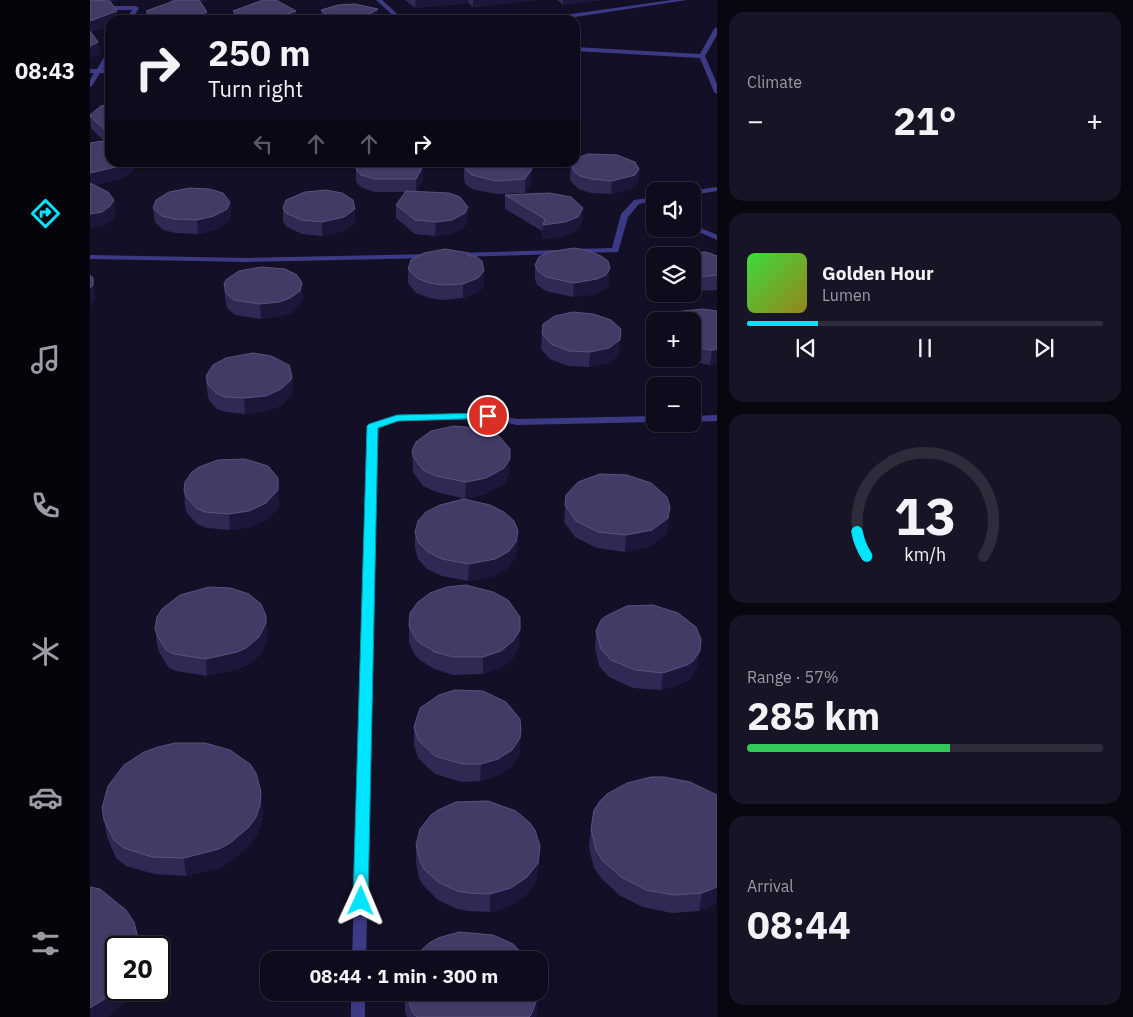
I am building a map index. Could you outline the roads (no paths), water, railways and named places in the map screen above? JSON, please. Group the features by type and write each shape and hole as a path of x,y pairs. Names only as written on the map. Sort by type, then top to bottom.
{"lane":[{"path":"379,0 396,15"},
{"path":"578,15 684,0"},
{"path":"90,8 136,8 132,15"},
{"path":"702,56 717,29"},
{"path":"580,48 702,56"},
{"path":"702,56 717,92"},
{"path":"90,85 105,61"},
{"path":"90,71 105,71"},
{"path":"701,192 717,189"},
{"path":"448,255 614,250 624,216 637,202 646,200"},
{"path":"701,230 717,238"},
{"path":"90,256 247,260 439,256"},
{"path":"359,951 373,426 397,418 488,416 516,422 646,419"},
{"path":"701,419 717,418"},
{"path":"358,1001 358,1017"}]}
